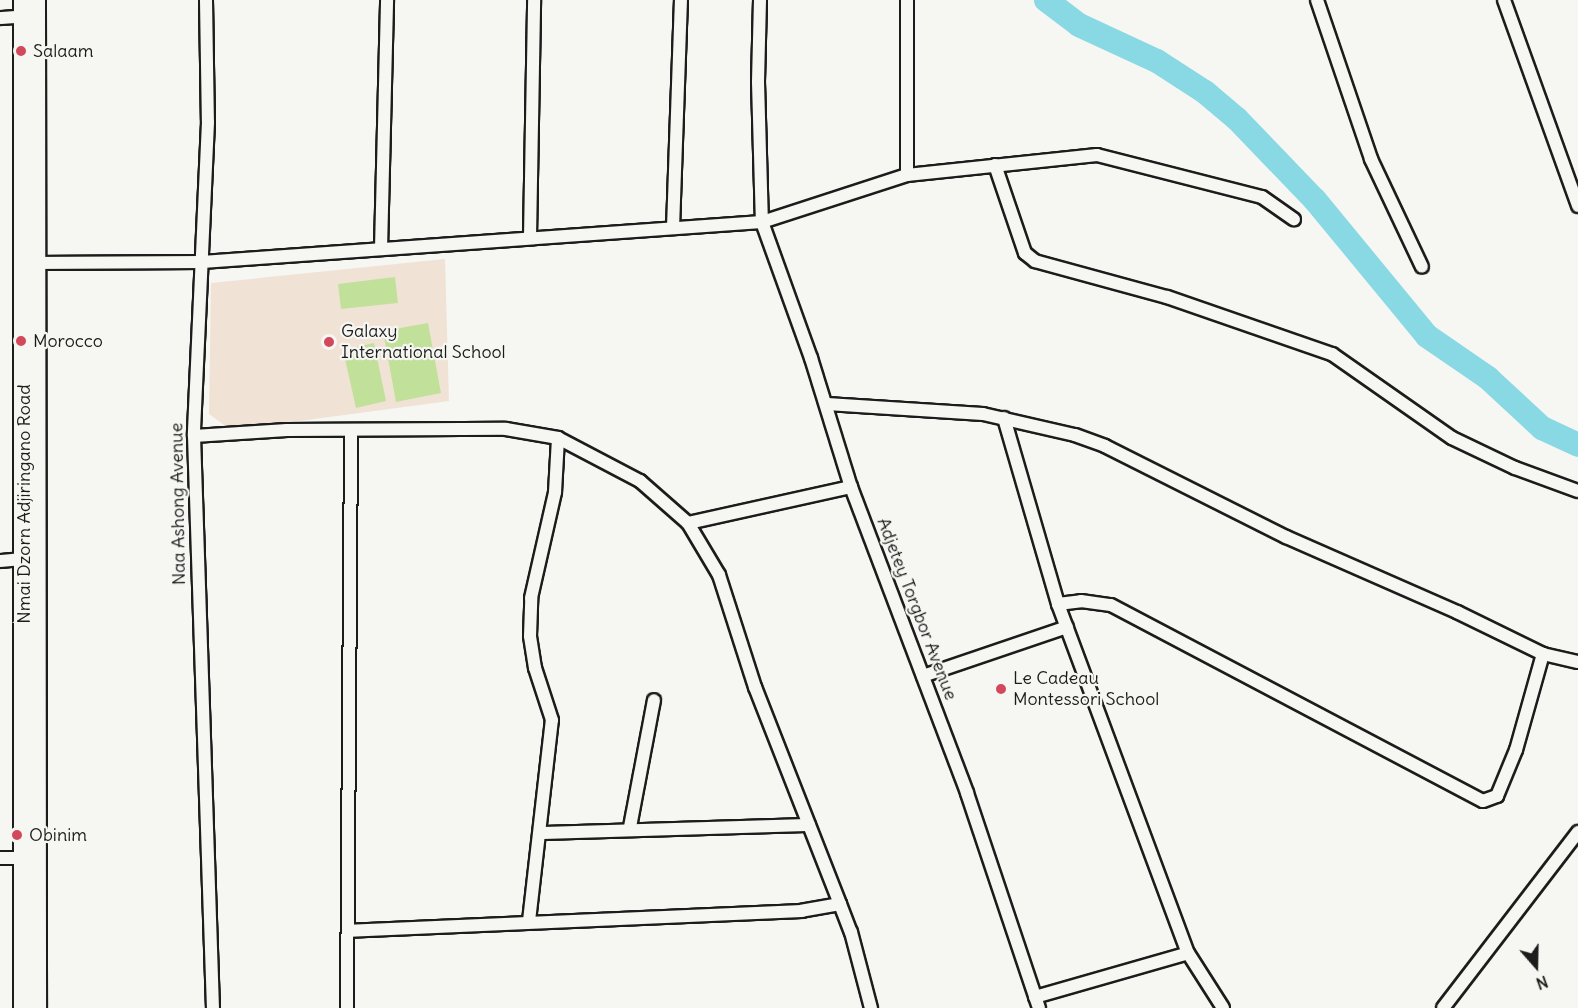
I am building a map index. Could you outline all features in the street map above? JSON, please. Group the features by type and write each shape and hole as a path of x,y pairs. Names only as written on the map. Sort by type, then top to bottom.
{"main road":[{"name":"Nmai Dzorn Adjiringano Road","path":"23,1008 31,858 30,8"},
{"name":"Nmai Dzorn Adjiringano Road","path":"30,263 25,559 31,858 37,1008"}],"street":[{"name":"Naa Ashong Avenue","path":"206,0 208,122 194,436 213,1008"},
{"path":"381,249 387,0"},
{"path":"530,237 534,0"},
{"path":"673,228 681,0"},
{"name":"Adjetey Torgbor Avenue","path":"760,0 758,82 762,222 827,404 851,487 967,793 1037,1003"},
{"path":"907,0 907,175"},
{"path":"1317,0 1371,159 1422,267"},
{"path":"1504,0 1578,206"},
{"path":"0,18 30,8"},
{"path":"30,263 202,262 762,222 907,175 1097,155 1123,159 1262,197 1294,219"},
{"path":"995,165 1025,253 1035,261 1178,301 1332,354 1452,438 1515,468 1578,491"},
{"path":"827,404 1004,418 1105,446 1286,537 1457,612 1542,654 1578,662"},
{"path":"1004,418 1058,604 1188,953 1223,1008"},
{"path":"194,436 287,430 506,429 558,438 640,481 688,523 719,575 754,687 851,932 871,1008"},
{"path":"346,1008 350,931 351,431"},
{"path":"529,921 541,833 552,720 535,668 530,636 531,598 555,492 558,438"},
{"path":"688,523 851,487"},
{"path":"0,561 25,559"},
{"path":"1058,604 1081,601 1112,606 1483,801 1497,796 1516,750 1542,654"},
{"path":"923,676 1067,627"},
{"path":"630,827 654,700"},
{"path":"541,833 630,827 809,825"},
{"path":"1443,1008 1578,832"},
{"path":"0,858 31,858"},
{"path":"350,931 529,921 802,911 840,904"},
{"path":"1037,1003 1188,953"}],"shaded area":[{"name":"Galaxy International School","path":"445,259 449,401 231,430 209,414 211,283"}],"green space":[{"path":"395,277 398,303 341,309 338,284"},
{"path":"428,323 441,393 396,402 383,331"},
{"path":"374,343 386,401 356,408 343,350"}],"waterway":[{"path":"1046,0 1079,25 1157,61 1205,92 1237,119 1315,200 1427,336 1488,378 1542,428 1578,445"}],"place":[{"name":"Salaam","path":"21,51"},
{"name":"Morocco","path":"21,341"},
{"name":"Galaxy International School","path":"329,342"},
{"name":"Le Cadeau Montessori School","path":"1001,689"},
{"name":"Obinim","path":"17,835"}]}
